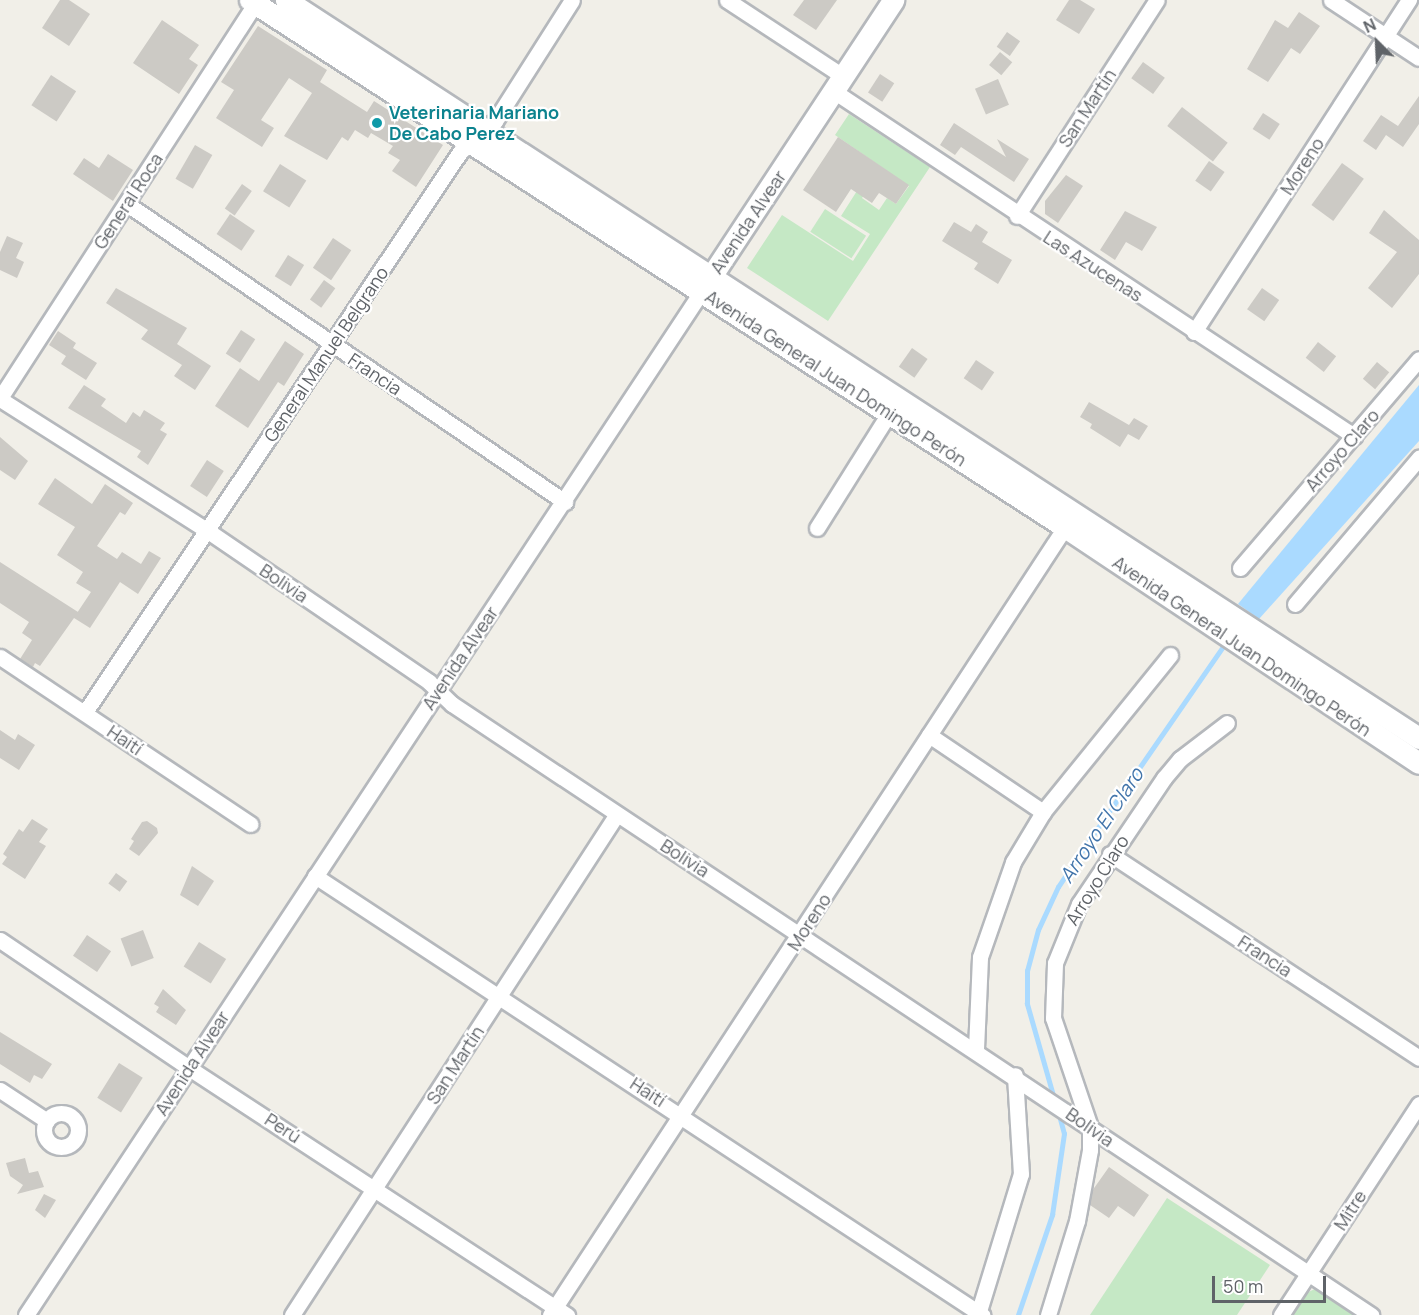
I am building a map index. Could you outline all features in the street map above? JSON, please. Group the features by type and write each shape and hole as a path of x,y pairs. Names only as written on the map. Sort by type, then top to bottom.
{"main road":[{"name":"Avenida General Juan Domingo Perón","path":"286,0 478,138"},
{"name":"Avenida Alvear","path":"706,284 893,0"},
{"name":"Avenida General Juan Domingo Perón","path":"252,2 478,138 706,284 1211,614 1419,763"},
{"name":"Avenida General Juan Domingo Perón","path":"706,284 890,413 1065,527 1211,614"},
{"name":"Avenida General Juan Domingo Perón","path":"1254,644 1419,738"}],"street":[{"name":"General Manuel Belgrano","path":"85,712 460,152 478,138 572,0"},
{"name":"Las Azucenas","path":"727,0 1017,216 1354,436"},
{"name":"San Martín","path":"1017,216 1157,0"},
{"path":"1331,0 1419,58"},
{"name":"Moreno","path":"1194,332 1409,0"},
{"name":"General Roca","path":"0,399 127,204 252,2"},
{"name":"Francia","path":"127,204 332,346 565,502"},
{"name":"Avenida Alvear","path":"26,1315 438,690 565,502 706,284"},
{"name":"Arroyo Claro","path":"1240,567 1419,359"},
{"name":"Bolivia","path":"0,399 208,531 616,814 1015,1075 1371,1315"},
{"path":"817,528 890,413"},
{"path":"1295,604 1414,474 1419,458"},
{"name":"Moreno","path":"558,1312 683,1115 1065,527"},
{"path":"976,1050 980,957 1013,862 1043,812 1170,655"},
{"name":"Haití","path":"0,657 250,824"},
{"name":"Arroyo Claro","path":"1048,1315 1077,1221 1084,1123 1059,1039 1052,990 1063,936 1110,854 1180,759 1227,723"},
{"path":"929,735 1043,812"},
{"name":"San Martín","path":"292,1315 616,814"},
{"name":"Francia","path":"1110,854 1419,1058"},
{"name":"Haití","path":"315,876 683,1115 981,1313"},
{"name":"Perú","path":"0,940 189,1068 375,1187 558,1312"},
{"path":"981,1313 1021,1174 1015,1075"},
{"path":"0,1090 47,1121"},
{"name":"Mitre","path":"1281,1315 1419,1104"}],"green space":[{"path":"849,114 930,167 828,321 747,268 782,215 853,261 870,234 841,216 862,183 869,188 862,198 879,210 887,198 896,204 909,186 835,135"},
{"path":"825,209 866,236 851,258 810,232"},
{"path":"1167,1198 1270,1265 1237,1315 1090,1315"},
{"path":"1317,1288 1360,1315 1288,1315 1302,1295"}],"water":[{"path":"1419,385 1419,441 1259,619 1238,604"}],"building":[{"path":"60,0 69,0 90,14 69,46 42,28"},
{"path":"804,0 837,0 816,30 793,15"},
{"path":"1069,0 1080,0 1095,9 1079,34 1056,20"},
{"path":"1299,12 1320,26 1300,54 1291,48 1268,82 1247,69 1275,20 1288,28"},
{"path":"162,20 199,45 189,59 198,65 179,94 133,63"},
{"path":"258,26 327,70 320,82 367,112 374,101 443,145 416,187 392,171 400,160 388,153 393,146 371,133 368,138 355,130 348,141 342,137 327,160 284,136 312,93 289,78 261,120 274,128 262,147 216,118 234,90 221,82"},
{"path":"1007,32 1020,41 1010,56 997,47"},
{"path":"1000,52 1012,62 1001,75 989,65"},
{"path":"1143,62 1165,78 1153,94 1131,78"},
{"path":"880,74 894,83 882,102 868,92"},
{"path":"51,75 76,91 57,122 31,105"},
{"path":"998,79 1009,105 986,115 975,89"},
{"path":"1419,96 1419,124 1403,147 1386,135 1376,150 1363,141 1381,115 1398,126"},
{"path":"1182,107 1228,143 1213,162 1167,126"},
{"path":"1263,113 1280,124 1269,140 1253,129"},
{"path":"954,123 1006,157 997,139 1029,159 1014,182 961,147 955,155 940,145"},
{"path":"838,137 909,185 896,204 879,193 872,203 851,189 836,212 803,190"},
{"path":"195,145 212,155 193,189 176,179"},
{"path":"108,154 133,170 113,201 73,174 84,158 99,168"},
{"path":"1209,161 1225,172 1211,192 1195,181"},
{"path":"1342,163 1364,179 1333,221 1311,205"},
{"path":"280,164 306,180 289,208 263,191"},
{"path":"1066,175 1083,186 1058,223 1045,214 1045,201"},
{"path":"242,184 252,191 235,215 225,209"},
{"path":"1384,210 1419,240 1419,274 1392,308 1368,288 1397,252 1369,233"},
{"path":"1125,211 1157,227 1142,251 1126,242 1115,260 1100,250"},
{"path":"230,214 255,231 241,251 217,234"},
{"path":"954,222 971,232 976,224 988,232 982,242 1012,260 998,284 974,269 978,263 942,241"},
{"path":"7,236 23,243 16,258 24,262 17,278 0,270 0,252"},
{"path":"333,238 351,250 331,280 313,268"},
{"path":"288,255 304,265 291,286 275,276"},
{"path":"324,280 335,288 321,308 310,299"},
{"path":"116,288 187,328 177,344 211,366 195,390 174,376 182,365 141,339 148,330 106,303"},
{"path":"1262,288 1279,300 1264,321 1247,309"},
{"path":"241,330 255,339 240,363 226,353"},
{"path":"58,331 76,343 73,348 97,363 86,380 61,364 66,356 49,345"},
{"path":"285,341 304,354 284,386 278,382 248,428 215,406 240,368 259,381"},
{"path":"1318,342 1336,356 1324,372 1306,358"},
{"path":"912,348 928,359 914,378 899,367"},
{"path":"976,360 994,372 982,391 964,378"},
{"path":"1377,362 1389,372 1375,389 1363,379"},
{"path":"84,385 106,399 101,406 126,423 133,412 140,417 144,410 165,423 160,430 167,434 148,465 137,457 141,451 68,408"},
{"path":"1089,402 1129,425 1134,418 1148,426 1139,440 1128,434 1120,447 1090,428 1092,424 1080,417"},
{"path":"0,437 28,461 15,480 0,470"},
{"path":"207,460 224,471 207,497 190,486"},
{"path":"55,478 92,504 105,484 133,503 125,515 120,512 97,546 117,559 122,552 141,564 149,551 161,558 138,594 120,582 90,628 74,618 40,666 35,663 33,667 20,659 32,640 22,633 29,622 0,603 0,562 78,612 91,592 76,583 83,572 57,555 75,527 38,504"},
{"path":"0,730 15,740 18,734 35,745 19,770 0,758"},
{"path":"32,819 48,829 39,842 46,846 25,879 2,864 7,857 3,854 19,829 23,832"},
{"path":"147,821 157,828 158,833 139,856 129,849 134,841 131,839 142,822"},
{"path":"192,866 214,881 198,906 180,895"},
{"path":"116,873 127,881 120,892 108,884"},
{"path":"143,930 154,958 131,967 121,939"},
{"path":"87,935 111,951 97,972 73,956"},
{"path":"199,942 226,959 211,984 184,967"},
{"path":"163,989 186,1010 176,1025 156,1012 159,1007 154,1004"},
{"path":"0,1032 52,1064 42,1079 34,1075 30,1083 0,1064"},
{"path":"119,1063 143,1078 121,1113 97,1098"},
{"path":"25,1158 29,1173 38,1171 44,1187 17,1194 23,1185 10,1176 6,1163"},
{"path":"1109,1167 1149,1195 1134,1217 1118,1206 1109,1218 1090,1205 1092,1191"},
{"path":"44,1194 56,1200 45,1218 35,1210"}],"waterway":[{"name":"Arroyo El Claro","path":"1054,1099 1027,1004 1027,971 1038,930 1058,887 1227,641"},
{"name":"Arroyo El Claro","path":"1018,1315 1052,1215 1064,1134 1058,1112"}],"place":[{"name":"Veterinaria Mariano De Cabo Perez","path":"377,123"}]}
